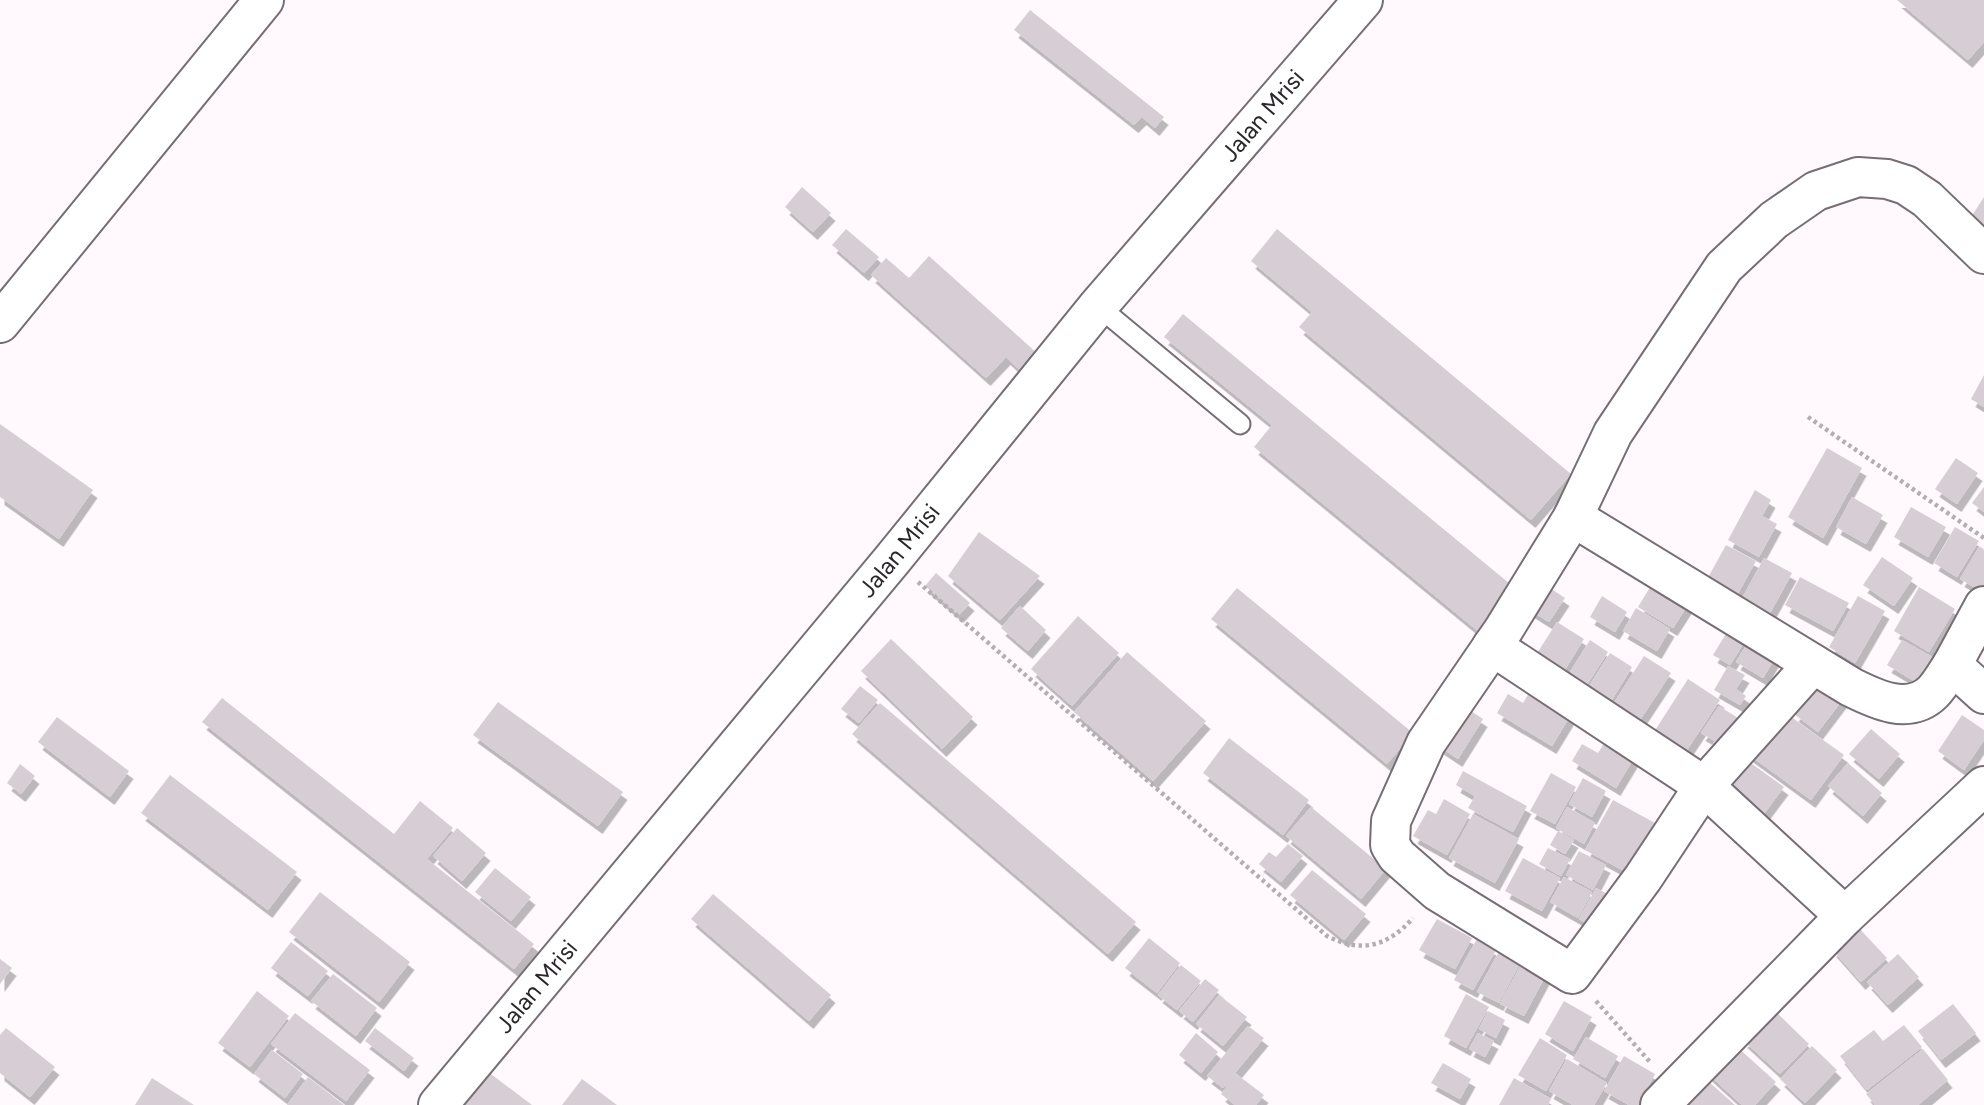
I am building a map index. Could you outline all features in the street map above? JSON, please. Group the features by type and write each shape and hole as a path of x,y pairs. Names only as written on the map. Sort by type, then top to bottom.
{"street":[{"path":"0,323 264,0"},
{"name":"Jalan Mrisi","path":"438,1105 892,560 1098,306 1363,0"},
{"path":"1813,664 1704,786 1643,878 1572,974 1437,891 1396,856 1390,845 1391,821 1426,743 1492,646 1573,517 1613,433 1724,267 1774,220 1816,191 1858,177 1887,179 1906,185 1927,199 1984,254"},
{"path":"1573,517 1850,687 1874,699 1900,705 1919,702 1932,693 1952,665 1984,606"},
{"path":"1492,646 1704,786 1844,916"},
{"path":"1952,665 1984,694"},
{"path":"1667,1097 1844,916 1984,786"}],"lane":[{"path":"1098,306 1240,424"}],"path":[{"path":"1808,417 1984,538"},
{"path":"892,560 1327,936 1350,944 1386,942 1402,930 1437,891"},
{"path":"1572,974 1667,1097"}],"building":[{"path":"1897,0 1984,0 1984,42 1968,60"},
{"path":"1030,10 1164,117 1155,128 1142,117 1134,125 1014,30"},
{"path":"802,187 831,213 813,232 785,207"},
{"path":"1984,197 1984,226 1971,217"},
{"path":"846,229 879,257 864,273 832,245"},
{"path":"1277,229 1571,474 1531,520 1299,327 1312,312 1251,261"},
{"path":"929,256 1038,354 1022,372 1006,357 986,378 871,275 886,258 909,278"},
{"path":"1183,314 1521,593 1484,636 1254,447 1272,425 1164,337"},
{"path":"1984,375 1984,407 1971,399"},
{"path":"0,424 93,490 59,539 0,497"},
{"path":"1827,448 1862,468 1823,538 1788,517"},
{"path":"1956,458 1978,473 1957,504 1935,489"},
{"path":"1984,487 1984,512 1972,503"},
{"path":"1755,490 1771,500 1762,516 1777,524 1759,557 1728,540"},
{"path":"1852,497 1883,515 1866,544 1836,527"},
{"path":"1911,507 1946,527 1928,557 1894,537"},
{"path":"1955,527 1979,541 1957,577 1934,563"},
{"path":"979,532 1040,576 1000,620 948,576"},
{"path":"1726,545 1756,561 1735,599 1705,583"},
{"path":"1979,547 1984,550 1984,586 1981,591 1960,579"},
{"path":"1882,557 1913,578 1894,606 1863,585"},
{"path":"1764,558 1792,573 1768,617 1740,602"},
{"path":"936,573 970,603 959,615 925,586"},
{"path":"1800,577 1849,603 1833,631 1785,605"},
{"path":"1655,579 1691,600 1673,628 1638,607"},
{"path":"1541,582 1565,598 1549,622 1525,607"},
{"path":"1919,587 1955,609 1929,652 1894,631"},
{"path":"1237,588 1413,733 1387,764 1211,619"},
{"path":"1602,596 1627,612 1615,632 1590,617"},
{"path":"1858,596 1885,611 1855,663 1829,647"},
{"path":"1020,606 1046,630 1028,651 1001,628"},
{"path":"1636,608 1670,629 1657,651 1623,631"},
{"path":"1078,616 1119,653 1072,706 1031,669"},
{"path":"1735,619 1752,630 1730,665 1713,655"},
{"path":"1557,622 1584,639 1561,676 1534,658"},
{"path":"1755,631 1781,648 1763,678 1736,662"},
{"path":"891,639 973,717 942,749 861,671"},
{"path":"1590,640 1608,652 1583,691 1565,680"},
{"path":"1902,640 1941,662 1926,688 1887,665"},
{"path":"1127,652 1206,721 1153,781 1074,712"},
{"path":"1610,653 1632,667 1607,708 1584,694"},
{"path":"1644,656 1671,673 1636,726 1610,709"},
{"path":"1728,666 1745,675 1736,689 1746,696 1740,705 1714,690"},
{"path":"1821,677 1846,695 1818,732 1794,714"},
{"path":"1688,679 1720,700 1683,756 1652,735"},
{"path":"1535,683 1575,708 1552,746 1497,713 1508,694 1523,703"},
{"path":"860,686 878,700 859,723 841,709"},
{"path":"222,698 394,834 420,801 453,828 427,859 534,944 514,969 202,722"},
{"path":"498,702 623,792 598,826 473,735"},
{"path":"880,703 1136,922 1108,954 852,734"},
{"path":"1459,703 1483,719 1458,759 1434,743"},
{"path":"1719,706 1746,723 1724,757 1710,748 1715,741 1701,733"},
{"path":"1776,706 1844,755 1811,800 1744,751"},
{"path":"1962,715 1984,730 1984,740 1964,770 1938,751"},
{"path":"57,717 129,771 110,797 38,742"},
{"path":"1871,729 1900,754 1879,779 1849,754"},
{"path":"1612,730 1640,748 1616,788 1572,761 1582,744 1598,753"},
{"path":"1229,738 1309,800 1283,835 1203,773"},
{"path":"1741,756 1784,787 1763,815 1720,785"},
{"path":"1848,763 1882,793 1863,816 1828,786"},
{"path":"20,764 35,776 21,794 7,783"},
{"path":"1463,771 1527,806 1513,832 1468,808 1475,796 1456,785"},
{"path":"1551,773 1576,787 1555,824 1530,811"},
{"path":"170,775 297,872 268,910 141,813"},
{"path":"1583,778 1606,791 1592,817 1569,804"},
{"path":"1444,799 1470,814 1447,855 1413,836 1428,810 1436,814"},
{"path":"1613,800 1666,829 1650,857 1638,851 1626,872 1585,850"},
{"path":"1311,807 1386,869 1361,899 1286,836"},
{"path":"1567,807 1595,823 1584,844 1556,828"},
{"path":"1473,814 1519,839 1495,883 1449,858"},
{"path":"457,828 486,853 462,881 433,856"},
{"path":"1558,831 1574,840 1565,854 1550,845"},
{"path":"1288,844 1303,856 1281,882 1259,864 1269,852 1276,857"},
{"path":"1548,848 1570,859 1561,876 1539,864"},
{"path":"1579,851 1606,865 1593,890 1566,875"},
{"path":"1523,858 1560,878 1542,911 1505,891"},
{"path":"495,868 531,897 511,921 475,892"},
{"path":"1312,870 1366,914 1344,940 1290,895"},
{"path":"1564,877 1592,892 1578,918 1550,902"},
{"path":"1596,888 1615,898 1598,929 1579,919"},
{"path":"320,892 410,962 379,1002 289,932"},
{"path":"713,894 831,995 809,1021 691,919"},
{"path":"1437,919 1472,938 1455,969 1419,950"},
{"path":"1857,926 1887,958 1861,982 1832,949"},
{"path":"1149,938 1180,963 1157,993 1125,968"},
{"path":"1477,939 1496,950 1473,990 1454,980"},
{"path":"291,942 328,971 308,996 271,968"},
{"path":"1501,948 1522,959 1499,1003 1477,992"},
{"path":"1898,954 1919,977 1888,1005 1867,982"},
{"path":"0,959 12,968 0,984"},
{"path":"1523,961 1547,973 1524,1016 1500,1004"},
{"path":"1181,965 1201,981 1177,1010 1158,995"},
{"path":"333,974 377,1008 356,1036 311,1001"},
{"path":"1205,979 1219,990 1193,1022 1179,1011"},
{"path":"257,991 289,1016 250,1067 218,1043"},
{"path":"1466,994 1489,1007 1466,1048 1444,1036"},
{"path":"1219,995 1247,1017 1223,1046 1196,1024"},
{"path":"1564,1001 1592,1017 1573,1051 1545,1034"},
{"path":"1953,1004 1976,1033 1941,1060 1918,1031"},
{"path":"1773,1009 1809,1044 1780,1074 1743,1040"},
{"path":"1488,1011 1505,1020 1496,1038 1479,1029"},
{"path":"295,1013 370,1070 346,1101 271,1044"},
{"path":"1904,1025 1922,1047 1867,1090 1840,1056 1874,1030 1883,1041"},
{"path":"1248,1026 1264,1038 1235,1073 1264,1095 1256,1105 1235,1105 1221,1094 1231,1081 1223,1088 1207,1076"},
{"path":"6,1028 55,1067 30,1097 0,1073 0,1035"},
{"path":"375,1028 414,1058 404,1071 365,1041"},
{"path":"1196,1033 1218,1052 1201,1073 1179,1055"},
{"path":"1478,1033 1494,1041 1485,1057 1469,1049"},
{"path":"1586,1037 1618,1056 1605,1078 1573,1059"},
{"path":"1540,1038 1567,1055 1546,1091 1518,1075"},
{"path":"1734,1044 1776,1082 1755,1105 1742,1105 1707,1073"},
{"path":"1812,1046 1837,1070 1805,1103 1780,1079"},
{"path":"1923,1049 1948,1080 1918,1105 1875,1105 1866,1094"},
{"path":"272,1050 303,1074 285,1098 254,1074"},
{"path":"1624,1056 1655,1074 1638,1105 1629,1105 1604,1091"},
{"path":"1567,1059 1607,1083 1594,1105 1573,1105 1549,1091"},
{"path":"1443,1063 1471,1079 1460,1099 1431,1083"},
{"path":"487,1071 532,1105 460,1105"},
{"path":"308,1077 344,1105 287,1105"},
{"path":"152,1078 194,1105 135,1105"},
{"path":"1514,1078 1551,1099 1548,1105 1499,1105"},
{"path":"582,1079 617,1105 562,1105"},
{"path":"1708,1081 1735,1105 1688,1105"}]}
